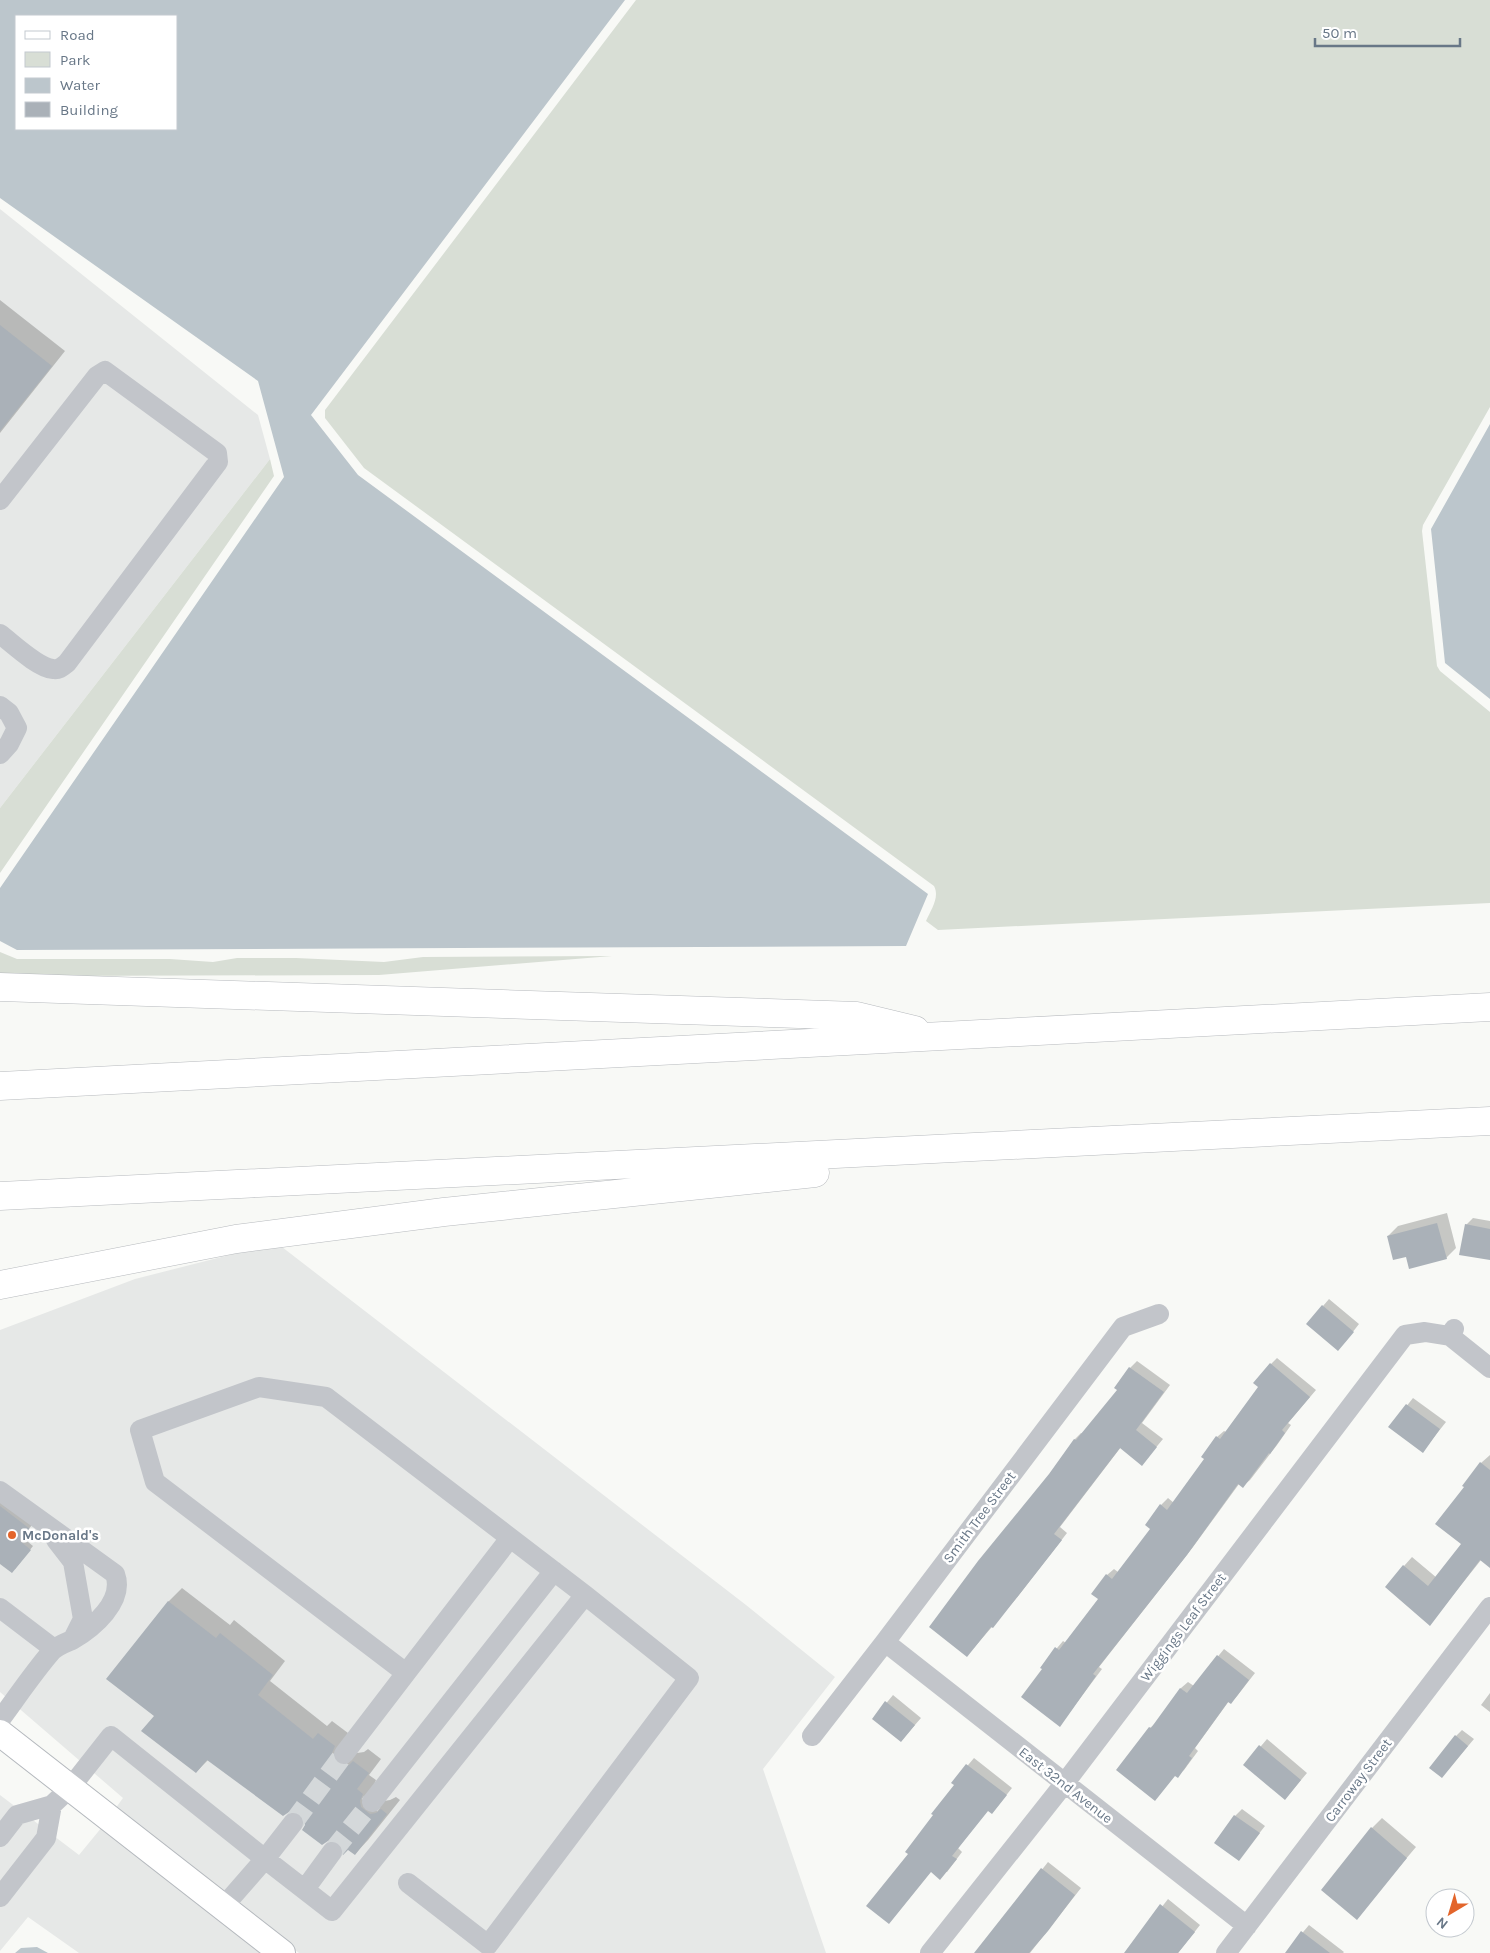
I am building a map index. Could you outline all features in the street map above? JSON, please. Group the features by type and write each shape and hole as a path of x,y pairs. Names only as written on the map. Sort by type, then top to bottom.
{"highway":[{"path":"0,987 858,1016 946,1037"},
{"path":"0,1086 1490,1007"},
{"path":"0,1196 1490,1121"},
{"path":"0,1285 236,1239 444,1212 706,1185 1080,1142"}],"main road":[{"path":"0,1734 61,1796 223,1907 282,1953"}],"street":[{"path":"0,500 97,376 105,371 218,452 218,462 67,663 59,669 43,666 0,634"},
{"path":"0,706 9,713 16,728 9,744 0,754"},
{"name":"Smith Tree Street","path":"812,1736 1123,1327 1159,1314"},
{"name":"Wiggings Leaf Street","path":"930,1953 1064,1784 1405,1336 1425,1332 1452,1332 1490,1368"},
{"path":"406,1673 155,1482 140,1430 259,1387 326,1397 554,1571 689,1678 488,1945 408,1883"},
{"path":"0,1491 115,1574 118,1581 117,1592 110,1606 92,1626 54,1649 0,1720"},
{"path":"42,1522 73,1562 83,1619 73,1639"},
{"path":"344,1754 510,1538"},
{"path":"372,1802 554,1571"},
{"path":"0,1897 46,1838 61,1796 111,1736 332,1911 585,1596"},
{"name":"Carroway Street","path":"1226,1953 1490,1607"},
{"path":"0,1608 54,1649"},
{"name":"East 32nd Avenue","path":"885,1642 1247,1926"},
{"path":"0,1837 17,1815 61,1796"},
{"path":"223,1907 293,1824"},
{"path":"305,1889 332,1852"}],"shaded area":[{"path":"0,209 258,415 270,459 0,808"},
{"path":"282,1247 746,1605 835,1677 763,1769 826,1953 299,1953 115,1809 123,1798 0,1692 0,1330 135,1279 253,1249"},
{"path":"0,1795 79,1855 102,1827 263,1953 79,1953 28,1917 0,1951"}],"green space":[{"path":"636,0 1490,0 1490,407 1423,525 1422,531 1437,666 1440,671 1490,712 1490,903 938,930 926,921 936,895 934,886 364,468 325,418 325,410"},
{"path":"270,459 274,476 0,873 0,808"},
{"path":"0,952 17,959 170,959 213,962 237,958 296,958 384,962 423,957 612,956 379,975 46,976 0,975"}],"water":[{"path":"0,0 625,0 311,415 358,475 928,894 906,946 17,950 0,941 0,888 284,477 258,381 0,198"},
{"path":"1490,424 1490,699 1445,663 1431,529"},
{"path":"37,1947 48,1953 15,1953 21,1948"}],"building":[{"path":"0,325 52,366 0,431"},
{"path":"1437,1223 1447,1259 1409,1269 1406,1257 1393,1260 1387,1236"},
{"path":"1465,1224 1490,1229 1490,1260 1459,1255"},
{"path":"1322,1305 1354,1332 1338,1351 1306,1324"},
{"path":"1270,1363 1310,1397 1282,1430 1285,1433 1270,1454 1243,1488 1238,1484 1187,1555 1093,1674 1096,1676 1060,1727 1021,1697 1042,1669 1040,1668 1055,1647 1059,1650 1098,1599 1091,1594 1106,1574 1112,1579 1150,1529 1145,1525 1160,1504 1167,1510 1204,1459 1201,1457 1216,1436 1220,1439 1258,1387 1253,1383"},
{"path":"1129,1367 1164,1392 1136,1430 1157,1447 1142,1466 1120,1448 1054,1534 1062,1540 993,1628 991,1627 967,1657 929,1627 978,1561 1049,1474 1074,1439 1076,1440 1117,1390 1114,1388"},
{"path":"1406,1404 1440,1429 1423,1453 1388,1427"},
{"path":"1480,1462 1490,1470 1490,1568 1480,1560 1430,1626 1385,1587 1403,1565 1428,1586 1461,1544 1435,1524 1464,1487 1462,1486"},
{"name":"McDonald's","path":"0,1506 30,1529 20,1541 31,1550 12,1573 0,1564"},
{"path":"168,1601 216,1638 220,1633 273,1675 258,1695 313,1739 318,1733 335,1746 332,1753 336,1763 343,1766 349,1765 353,1761 369,1773 357,1789 363,1794 360,1801 361,1807 370,1814 376,1813 381,1809 387,1814 355,1855 348,1850 343,1855 343,1847 334,1840 322,1845 302,1830 305,1825 300,1813 289,1812 283,1816 207,1760 196,1773 141,1731 154,1716 106,1679"},
{"path":"1217,1655 1249,1680 1231,1704 1228,1702 1189,1756 1192,1758 1178,1778 1175,1776 1155,1801 1116,1770 1149,1727 1151,1728 1180,1688 1187,1693"},
{"path":"885,1701 915,1725 901,1742 872,1719"},
{"path":"1455,1735 1468,1746 1442,1778 1429,1768"},
{"path":"1259,1745 1301,1780 1285,1800 1243,1765"},
{"path":"966,1764 1007,1795 992,1814 988,1811 952,1856 957,1859 940,1880 931,1872 889,1924 866,1906 908,1854 905,1852 954,1785 951,1783"},
{"path":"1234,1815 1260,1833 1239,1861 1214,1843"},
{"path":"1371,1827 1407,1858 1357,1920 1321,1890"},
{"path":"1041,1868 1075,1895 1048,1931 1029,1953 974,1953"},
{"path":"1160,1904 1195,1932 1178,1953 1124,1953"},
{"path":"1301,1931 1330,1953 1285,1953"}],"tunnel":[{"path":"293,1823 344,1754"},
{"path":"332,1852 372,1802"}],"place":[{"name":"McDonald's","path":"12,1535"}]}
